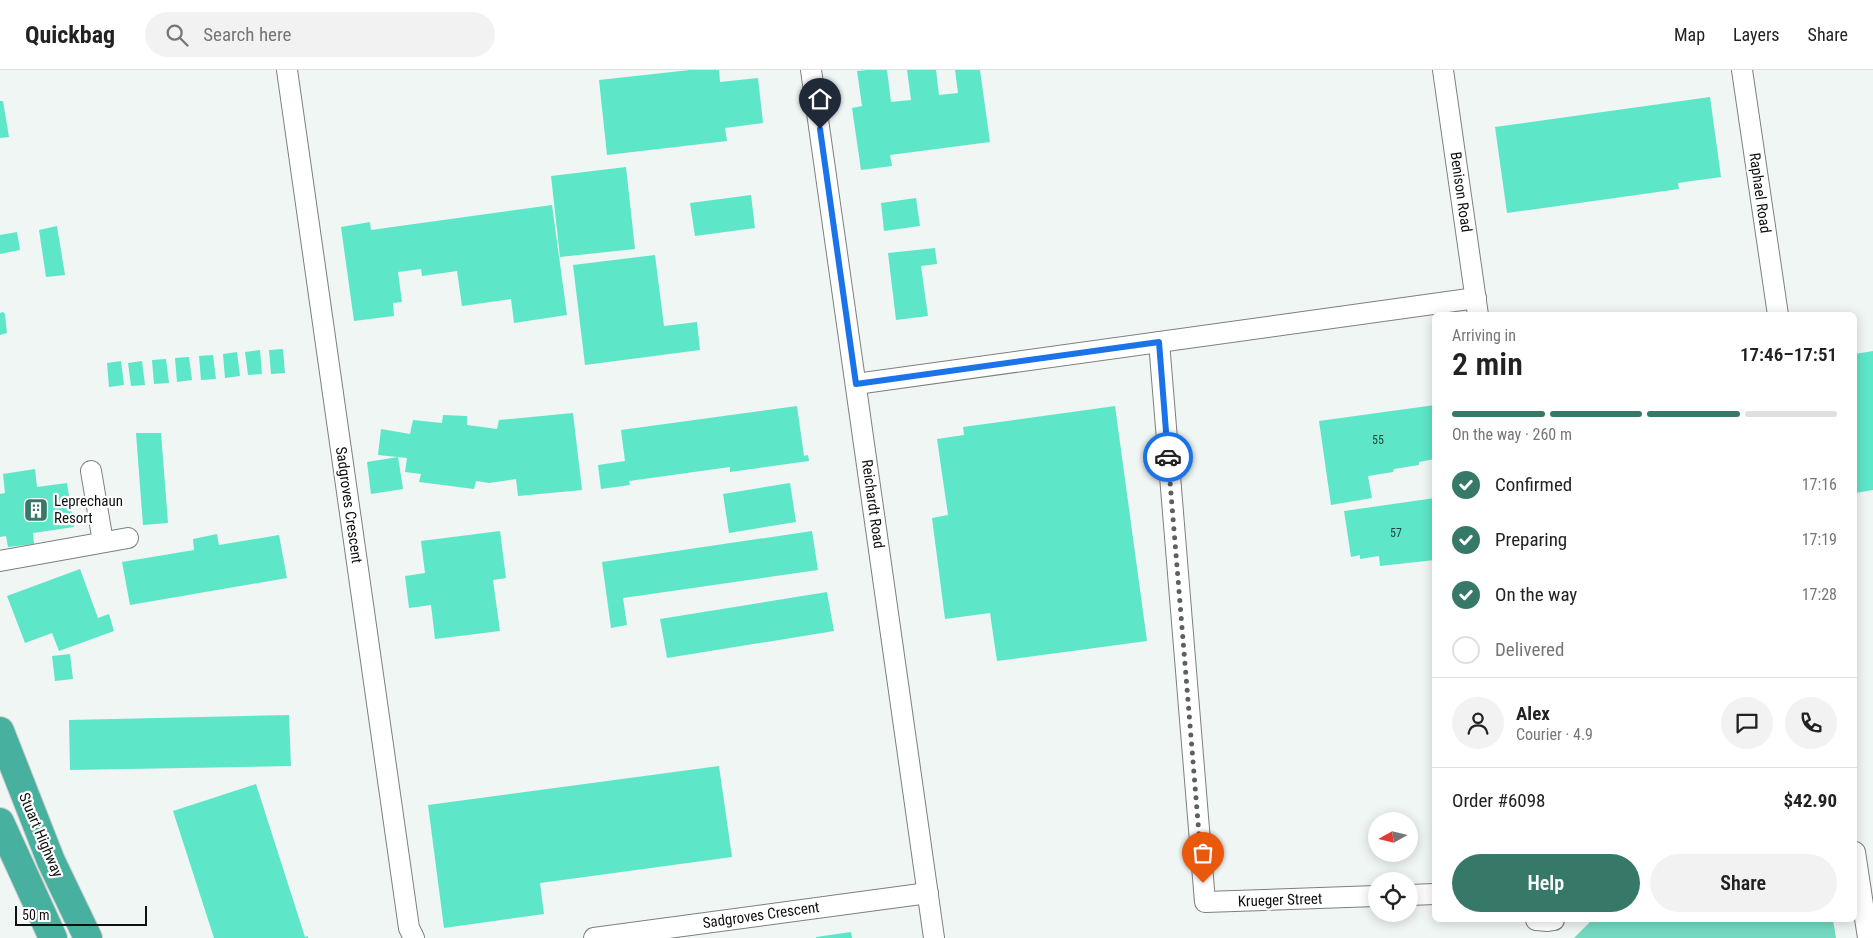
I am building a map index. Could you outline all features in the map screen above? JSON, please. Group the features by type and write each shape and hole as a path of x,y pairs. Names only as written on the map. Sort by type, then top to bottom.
{"highway":[{"name":"Stuart Highway","path":"0,731 51,861 88,938"},
{"name":"Stuart Highway","path":"0,822 53,938"}],"street":[{"name":"Sadgroves Crescent","path":"287,70 408,928 414,938"},
{"name":"Reichardt Road","path":"811,70 934,938"},
{"name":"Benison Road","path":"1443,70 1477,307"},
{"name":"Raphael Road","path":"1742,70 1778,312"},
{"path":"856,384 1159,342 1477,307"},
{"name":"Krueger Street","path":"1159,342 1205,902 1368,896"},
{"path":"91,471 103,542"},
{"path":"0,561 128,538"},
{"path":"1857,869 1868,938"},
{"name":"Sadgroves Crescent","path":"594,938 928,893"},
{"path":"1418,895 1432,894"}],"green space":[{"path":"1590,922 1833,922 1836,938 1574,938"}],"building":[{"path":"690,70 719,70 720,82 758,78 763,123 725,128 727,141 607,155 599,80"},
{"path":"887,70 891,102 911,100 907,70 936,70 939,95 958,93 955,70 980,70 990,142 890,155 892,166 861,170 852,108 862,106 857,71"},
{"path":"1710,97 1721,177 1678,183 1679,189 1507,213 1495,127"},
{"path":"0,101 3,101 9,137 0,138"},
{"path":"626,167 635,249 560,257 551,176"},
{"path":"751,195 755,228 695,236 690,203"},
{"path":"916,198 920,226 884,231 881,203"},
{"path":"552,205 567,315 514,323 511,299 462,306 457,271 422,276 421,269 398,272 402,302 393,303 394,316 354,321 341,227 370,222 371,230"},
{"path":"57,226 65,275 46,277 39,230"},
{"path":"17,232 20,250 0,254 0,235"},
{"path":"935,248 937,264 921,266 928,316 896,320 888,253"},
{"path":"655,255 664,326 697,322 700,350 585,365 573,265"},
{"path":"3,312 5,314 7,333 0,335 0,313"},
{"path":"283,349 285,373 271,374 269,350"},
{"path":"260,350 262,374 248,375 245,352"},
{"path":"1873,351 1873,490 1857,493 1857,354"},
{"path":"237,352 240,376 225,378 223,354"},
{"path":"213,355 216,379 201,380 199,356"},
{"path":"189,357 192,380 177,382 175,358"},
{"path":"166,359 169,383 154,384 152,360"},
{"path":"121,361 124,385 109,387 107,363"},
{"path":"142,361 145,385 131,386 128,363"},
{"path":"1432,405 1432,460 1419,462 1419,465 1394,469 1393,472 1368,476 1372,498 1331,505 1319,421"},
{"path":"797,406 804,456 808,455 809,461 730,472 730,467 629,481 630,485 601,489 598,465 625,461 621,430"},
{"path":"1115,406 1147,641 997,661 990,613 945,619 932,518 948,515 937,439 964,435 963,427"},
{"path":"573,413 582,490 518,496 516,479 489,483 476,481 474,489 419,482 421,474 405,472 407,458 378,455 381,429 410,434 413,420 442,423 443,415 467,416 467,425 497,429 499,420"},
{"path":"136,433 161,433 168,523 143,525"},
{"path":"398,457 403,489 371,494 367,462"},
{"name":"Leprechaun Resort","path":"35,469 37,487 67,483 74,527 33,533 34,544 8,547 6,536 0,537 0,494 5,493 3,474"},
{"path":"790,483 796,522 729,533 723,494"},
{"path":"1432,498 1432,560 1380,566 1379,556 1360,559 1360,555 1351,557 1344,511"},
{"path":"500,531 506,578 493,580 500,631 435,639 431,605 409,608 405,576 425,573 421,541"},
{"path":"812,531 818,570 623,598 627,625 611,628 602,562"},
{"path":"217,534 219,545 279,535 287,578 130,605 122,562 194,550 193,539"},
{"path":"80,569 98,618 109,614 114,631 59,651 52,633 25,643 7,596"},
{"path":"827,592 834,631 667,658 660,619"},
{"path":"70,654 73,679 55,681 52,656"},
{"path":"289,715 291,766 70,770 69,720"},
{"path":"719,766 732,857 540,883 544,914 444,928 428,805"},
{"path":"256,784 305,937 308,936 308,938 214,938 173,811"},
{"path":"851,932 852,938 816,938 816,937"}],"way so far":[{"path":"1168,457 1203,883"}],"place":[{"name":"Leprechaun Resort","path":"36,510"}],"route":[{"path":"820,129 856,384 1159,342 1168,457"}]}
